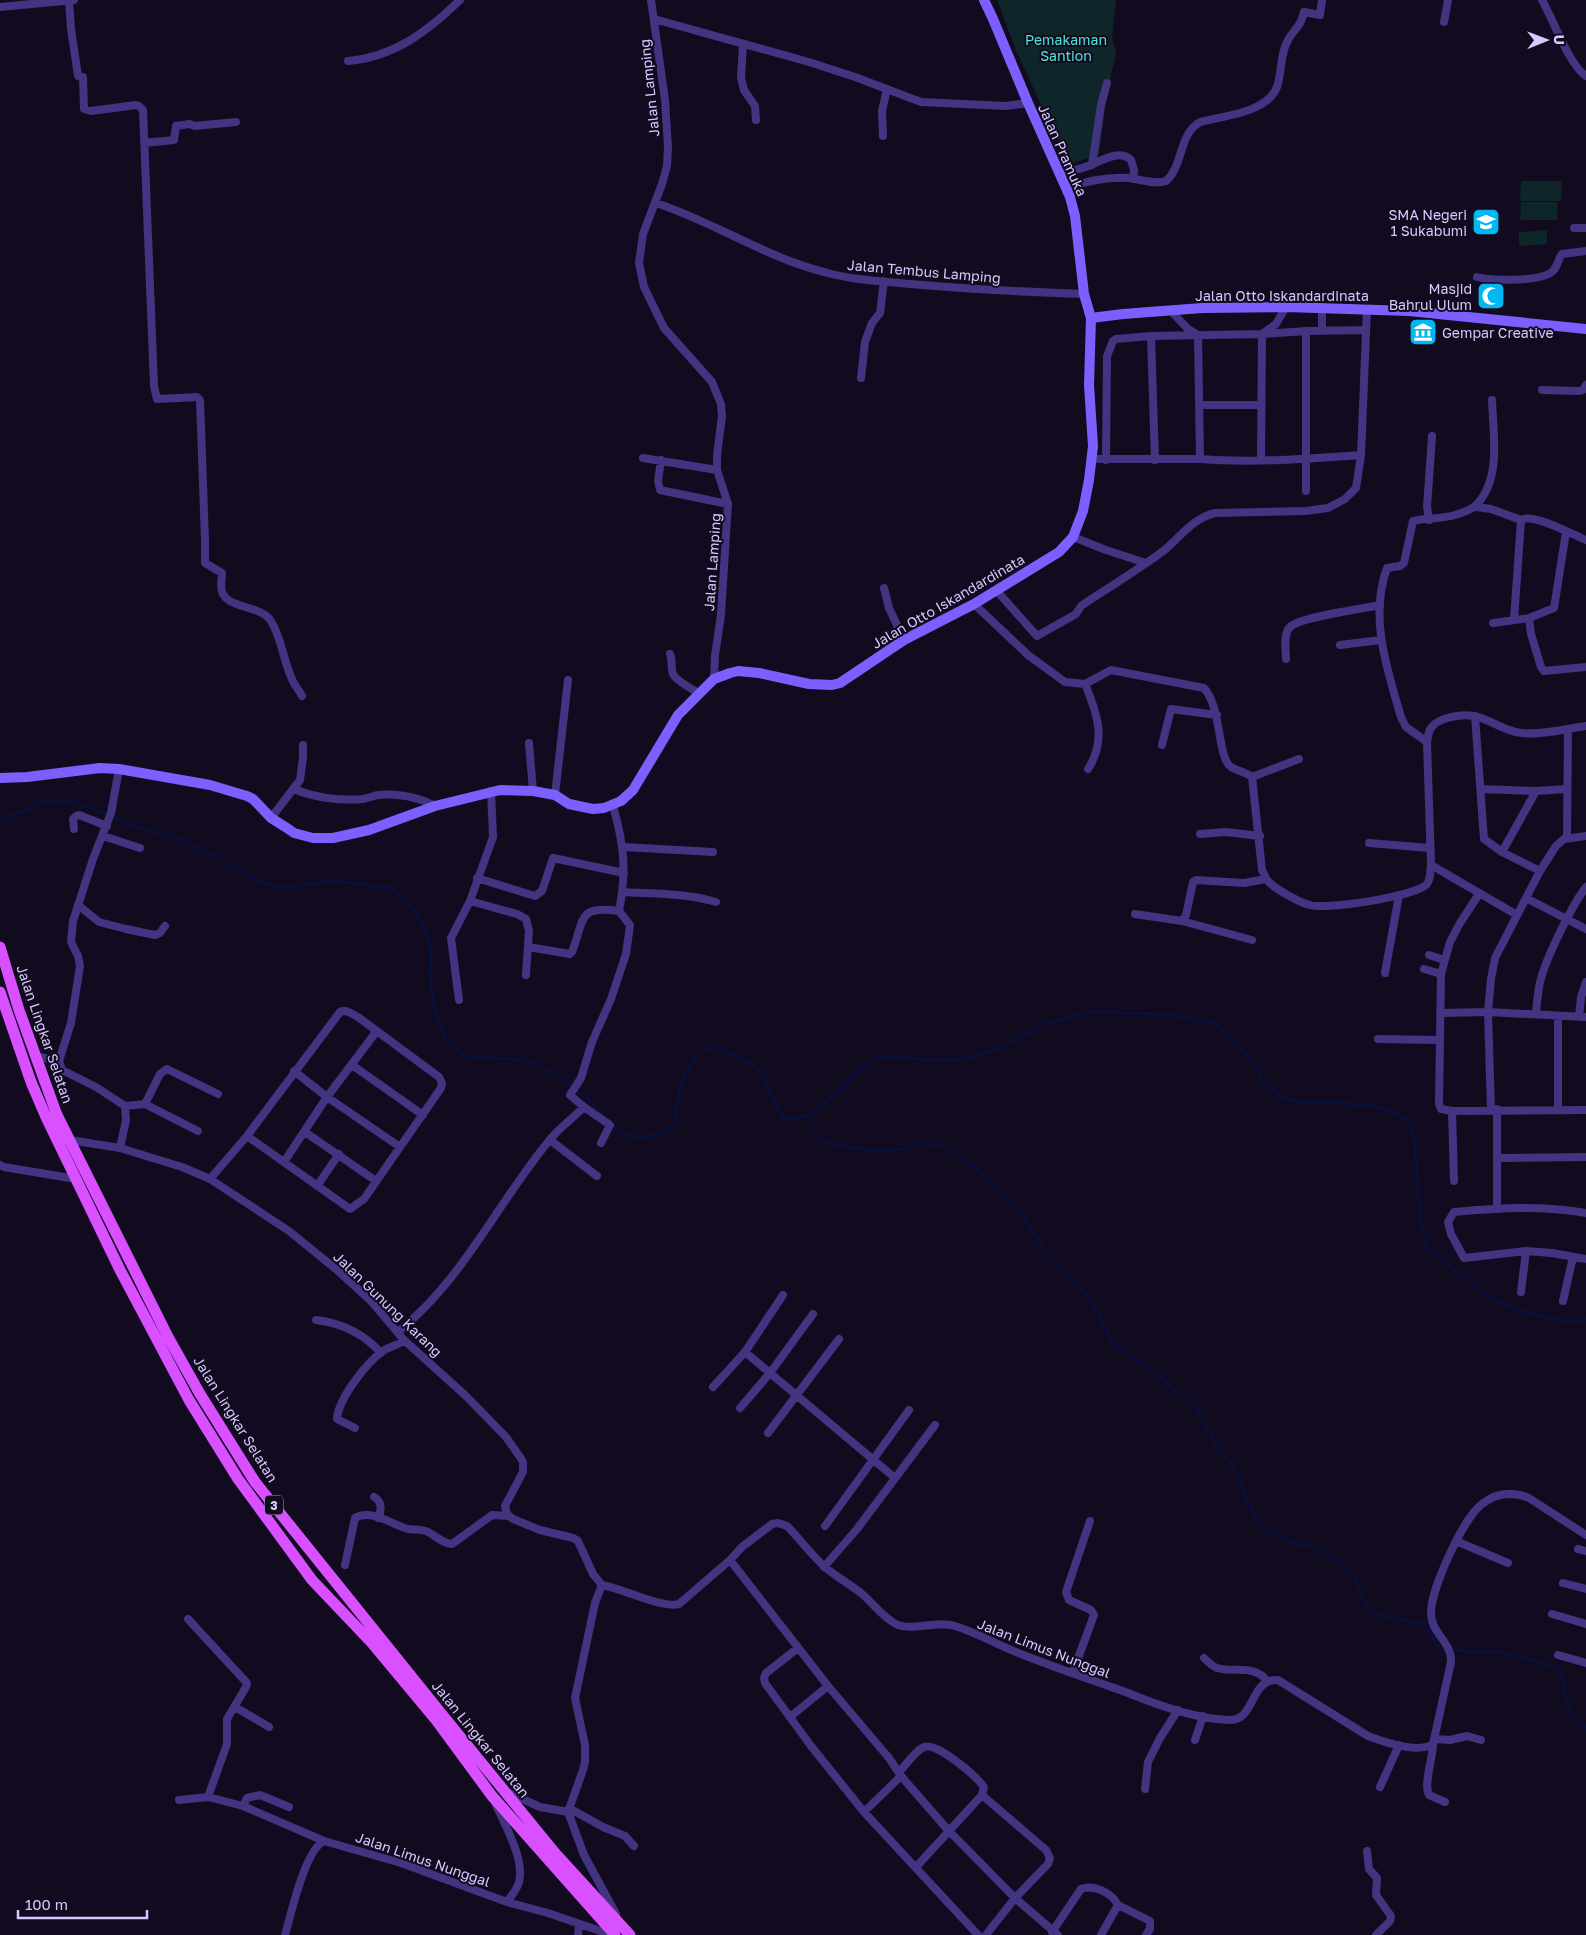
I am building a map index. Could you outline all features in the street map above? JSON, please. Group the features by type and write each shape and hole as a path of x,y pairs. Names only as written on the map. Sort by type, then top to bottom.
{"main road":[{"name":"Jalan Pramuka","path":"984,0 1067,188 1075,216 1084,294 1091,318"},
{"name":"Jalan Otto Iskandardinata","path":"613,806 634,790 678,715 698,693 714,680 730,673 752,672 809,684 832,685 848,678 904,640 974,604 1059,552 1073,538 1083,511 1092,459 1089,385 1091,318 1235,306 1367,308 1586,329"},
{"path":"0,778 27,777 100,768 119,769 210,784 236,791 253,799 271,818 294,833 312,838 348,836 433,807 500,790 533,791 555,795 569,804 598,809 613,806"},
{"name":"Jalan Lingkar Selatan","path":"0,947 35,1056 54,1106 70,1140 168,1337 200,1394 255,1482 620,1934"},
{"name":"Jalan Lingkar Selatan","path":"0,992 31,1082 120,1270 189,1400 238,1479 312,1580 377,1649 436,1720 492,1796 620,1934"},
{"path":"189,1400 200,1394"}],"street":[{"path":"0,7 74,0"},
{"path":"348,61 386,53 434,24 460,0"},
{"name":"Jalan Lamping","path":"651,0 665,100 668,147 667,166 656,203 640,245 640,274 664,328 712,382 721,404 722,416 717,470 728,504 721,615 714,655 714,680"},
{"path":"1067,188 1099,179 1166,181 1175,168 1187,134 1196,124 1236,114 1259,105 1272,96 1279,77 1287,42 1301,24 1304,12 1320,15 1322,0"},
{"path":"1444,22 1448,0"},
{"path":"1542,0 1565,47 1579,70 1586,76"},
{"path":"69,1 78,76 83,77 84,109 88,111 139,106 142,110 151,351 156,397 161,400 195,397 200,399 205,563 222,573 222,592 226,598 263,613 270,620 284,651 291,677 302,696"},
{"path":"654,19 809,62 929,103 1006,106 1028,103"},
{"path":"743,44 741,78 744,90 755,106 756,120"},
{"path":"1092,165 1101,105 1107,83"},
{"path":"883,136 882,111 887,89"},
{"path":"144,143 174,140 176,126 236,122"},
{"path":"1060,174 1092,165 1111,156 1126,156 1132,160 1133,179"},
{"name":"Jalan Tembus Lamping","path":"656,203 697,219 744,242 794,263 856,279 950,288 1084,294"},
{"path":"1574,228 1586,228"},
{"path":"1477,277 1491,279 1540,278 1554,270 1562,254 1586,251"},
{"path":"861,378 865,342 872,323 880,313 884,281"},
{"path":"1262,334 1276,324 1286,307"},
{"path":"1322,307 1322,330"},
{"path":"996,590 1037,636 1076,614 1081,606 1164,550 1195,521 1205,516 1214,514 1319,510 1336,505 1350,496 1356,488 1361,455 1367,308"},
{"path":"1170,310 1188,329 1198,335"},
{"path":"1106,460 1108,350 1116,339 1151,336 1366,330"},
{"path":"1306,331 1306,491"},
{"path":"1261,460 1262,334"},
{"path":"1198,335 1200,459"},
{"path":"1151,336 1155,460"},
{"path":"1542,390 1579,391 1583,390 1586,385"},
{"path":"1476,507 1486,490 1493,466 1492,400"},
{"path":"1199,406 1261,405"},
{"path":"1429,520 1427,507 1432,436"},
{"path":"1092,459 1200,459 1225,461 1307,459 1361,455"},
{"path":"643,458 717,470"},
{"path":"661,460 658,481 660,490 728,504"},
{"path":"1427,742 1406,727 1401,717 1381,640 1380,605 1387,569 1404,563 1413,522 1456,515 1476,507 1491,509 1521,520 1529,518 1548,523 1586,540"},
{"path":"1514,620 1521,520"},
{"path":"1493,623 1529,618 1554,608 1566,532"},
{"path":"1073,538 1146,562"},
{"path":"884,588 889,608 904,640"},
{"path":"974,604 1028,655 1060,679 1070,683 1085,684 1111,670 1204,688 1210,695 1217,715 1223,754 1226,760 1231,767 1252,777 1300,759"},
{"path":"1286,659 1286,633 1292,626 1306,619 1380,605"},
{"path":"1529,618 1531,634 1542,670 1586,667"},
{"path":"1340,645 1381,640"},
{"path":"670,654 674,676 698,693"},
{"path":"555,795 568,680"},
{"path":"1085,684 1098,723 1097,753 1088,769"},
{"path":"1162,745 1171,709 1217,715"},
{"path":"1475,716 1484,839 1502,852 1540,871"},
{"path":"1252,777 1262,866 1266,879 1272,885 1304,903 1316,907 1374,900 1416,890 1427,884 1429,880 1431,865 1427,742 1429,733 1435,723 1450,718 1475,716 1498,727 1520,733 1586,726"},
{"path":"1567,838 1568,729"},
{"path":"529,743 533,791"},
{"path":"271,818 300,780 303,745"},
{"path":"119,769 109,819 78,905 70,937 72,946 80,960 71,1023 59,1060 62,1070 96,1086 125,1106 145,1104 198,1131"},
{"path":"1481,788 1536,791 1568,789"},
{"path":"294,789 308,795 330,798 363,799 387,795 412,797 425,801 433,807"},
{"path":"459,1000 451,950 451,938 470,901 477,878 494,837 491,791"},
{"path":"1502,852 1536,791"},
{"path":"613,806 624,848 624,873 619,911"},
{"path":"74,829 73,819 79,815 109,819"},
{"path":"1200,834 1226,832 1260,836"},
{"path":"103,836 140,848"},
{"path":"1497,1208 1497,1158 1488,1012 1495,958 1540,871 1560,841 1567,838 1586,836"},
{"path":"1369,843 1430,848"},
{"path":"624,848 712,852"},
{"path":"477,878 535,896 542,891 553,858 624,873"},
{"path":"1431,865 1517,915"},
{"path":"1182,921 1186,916 1193,882 1196,880 1244,883 1266,879"},
{"path":"1536,1014 1541,976 1567,920 1586,887"},
{"path":"622,892 668,894 716,902"},
{"path":"1479,894 1460,923 1440,974 1439,1104 1441,1109 1452,1111 1586,1110"},
{"path":"1385,973 1399,895"},
{"path":"1526,898 1586,929"},
{"path":"470,901 523,916 528,922 526,975"},
{"path":"78,905 99,922 126,929 155,935 160,933 165,926"},
{"path":"528,947 570,954 588,912 603,909 619,911 626,919 630,928 626,954 611,999 592,1042 581,1078 571,1092 572,1098 610,1125 601,1143"},
{"path":"1135,914 1182,921 1252,940"},
{"path":"1429,955 1444,960"},
{"path":"1424,969 1440,974"},
{"path":"1440,1013 1488,1012 1582,1017 1581,997 1586,982"},
{"path":"210,1179 247,1136 294,1071 343,1010 358,1017 439,1077 442,1084 423,1115 364,1199 350,1208 247,1136"},
{"path":"1558,1016 1558,1110"},
{"path":"284,1162 327,1097 376,1032"},
{"path":"1378,1039 1439,1040"},
{"path":"35,1056 59,1060"},
{"path":"352,1065 423,1115"},
{"path":"145,1104 160,1074 167,1069 218,1094"},
{"path":"294,1071 327,1097 400,1147"},
{"path":"120,1148 126,1120 125,1106"},
{"path":"398,1332 418,1316 446,1283 483,1235 550,1140 584,1108"},
{"path":"1452,1111 1454,1182"},
{"path":"305,1132 376,1181"},
{"name":"Jalan Gunung Karang","path":"70,1140 120,1148 182,1167 210,1179 296,1236 337,1270 370,1300 404,1340 466,1396 506,1437 520,1456 523,1462 523,1472 505,1506 509,1516"},
{"path":"550,1140 597,1176"},
{"path":"317,1186 339,1154"},
{"path":"1497,1158 1586,1157"},
{"path":"0,1165 42,1175 76,1178"},
{"path":"1586,1213 1541,1207 1497,1208 1454,1212 1448,1222 1456,1246 1464,1258 1526,1252 1552,1253 1586,1259"},
{"path":"1521,1292 1526,1252"},
{"path":"1563,1300 1573,1257"},
{"path":"713,1387 745,1352 783,1295"},
{"path":"740,1408 814,1314"},
{"path":"316,1320 329,1322 366,1337 382,1353"},
{"path":"768,1433 839,1339"},
{"path":"355,1428 340,1421 337,1416 342,1403 361,1373 382,1353 404,1340"},
{"path":"745,1352 895,1478"},
{"path":"825,1526 872,1458 909,1410"},
{"path":"824,1567 857,1529 935,1425"},
{"path":"1445,1802 1429,1795 1427,1790 1434,1742 1451,1669 1452,1657 1447,1644 1431,1622 1431,1606 1439,1579 1456,1542 1474,1512 1482,1504 1498,1495 1511,1493 1529,1498 1586,1535"},
{"path":"374,1498 380,1504 378,1518"},
{"path":"345,1565 356,1518 363,1515 378,1518 405,1528 428,1532 445,1543 452,1544 492,1515 509,1516 540,1530 578,1541 593,1574 602,1585 595,1604 575,1698 585,1745 585,1762 569,1810 584,1855 620,1934"},
{"path":"1073,1672 1094,1615 1091,1610 1068,1600 1066,1592 1090,1521"},
{"name":"Jalan Limus Nunggal","path":"602,1585 613,1586 662,1604 674,1605 683,1601 765,1528 778,1523 787,1526 824,1567 862,1594 888,1619 898,1625 940,1624 957,1627 1021,1654 1144,1700 1203,1716 1229,1720 1238,1719 1244,1714 1257,1692 1267,1681"},
{"path":"1456,1542 1508,1563"},
{"path":"730,1560 828,1686 900,1774 948,1830 1015,1898 1055,1933 1081,1889 1088,1886 1096,1888 1115,1900 1118,1905 1150,1921 1150,1929 1146,1935"},
{"path":"1563,1583 1586,1589"},
{"path":"1552,1614 1586,1624"},
{"path":"178,1800 208,1797 227,1744 227,1719 246,1687 246,1683 188,1619"},
{"path":"798,1648 768,1670 764,1678 765,1683 864,1812 917,1866 978,1935"},
{"path":"1558,1655 1586,1663"},
{"path":"1204,1658 1219,1668 1247,1669 1264,1676 1267,1681 1283,1682 1331,1715 1364,1734 1383,1742 1422,1748 1434,1742 1467,1736 1481,1740"},
{"path":"790,1717 828,1686"},
{"path":"235,1707 270,1727"},
{"path":"1145,1789 1148,1762 1160,1738 1178,1710"},
{"path":"1195,1740 1203,1716"},
{"path":"1380,1787 1399,1745"},
{"path":"864,1812 920,1750 925,1747 930,1747 946,1754 981,1784 984,1790 982,1795 917,1866"},
{"path":"503,1790 540,1807 569,1810 625,1836 634,1846"},
{"path":"243,1806 247,1798 256,1795 289,1807"},
{"path":"982,1795 1046,1850 1050,1858 1048,1864 1015,1898 986,1935"},
{"path":"492,1796 510,1835 519,1865 519,1882 507,1902"},
{"name":"Jalan Limus Nunggal","path":"208,1797 243,1806 324,1841 401,1864 507,1902 579,1924 620,1934"},
{"path":"285,1935 305,1869 314,1849 324,1841"},
{"path":"1368,1851 1369,1869 1377,1878 1376,1895 1391,1916 1390,1922 1376,1935"},
{"path":"1101,1935 1118,1905"},
{"path":"578,1935 579,1924"}],"green space":[{"name":"Pemakaman Santion","path":"997,0 1116,0 1112,36 1116,52 1107,94 1099,155 1069,164 1017,53"},
{"path":"1521,181 1562,181 1561,201 1520,201"},
{"path":"1521,202 1558,202 1557,220 1520,220"},
{"path":"1547,230 1547,244 1519,246 1519,232"}],"waterway":[{"path":"0,820 43,802 75,802 141,828 178,839 207,852 268,885 283,887 335,881 390,888 411,906 426,932 431,950 430,977 436,1016 451,1045 471,1057 518,1060 542,1067 577,1090 605,1118"},
{"path":"611,1126 628,1135 643,1137 659,1133 675,1123 679,1090 684,1076 698,1055 712,1048 720,1048 757,1067 766,1081 784,1119 793,1119 809,1115 836,1094 865,1065 880,1057 888,1056 936,1061 963,1059 1000,1048 1044,1024 1088,1012 1158,1014 1198,1019 1217,1025 1230,1036 1251,1059 1263,1081 1281,1097 1304,1103 1329,1102 1375,1106 1408,1119 1412,1126 1415,1142 1420,1223 1428,1249 1485,1294 1508,1306 1563,1321 1572,1322 1586,1318"},
{"path":"806,1116 811,1125 827,1142 835,1145 874,1151 906,1149 912,1144 928,1144 943,1147 957,1154 973,1166 1019,1212 1043,1247 1090,1298 1112,1341 1157,1374 1198,1411 1218,1448 1233,1466 1252,1510 1260,1523 1272,1534 1294,1544 1310,1546 1346,1566 1356,1579 1363,1599 1370,1610 1377,1614 1409,1622 1425,1622 1438,1648 1485,1653 1501,1652 1560,1668 1571,1713 1586,1728"}],"place":[{"name":"SMA Negeri 1 Sukabumi","path":"1486,222"},
{"name":"Masjid Bahrul Ulum","path":"1491,296"},
{"name":"Gempar Creative","path":"1423,332"}]}
